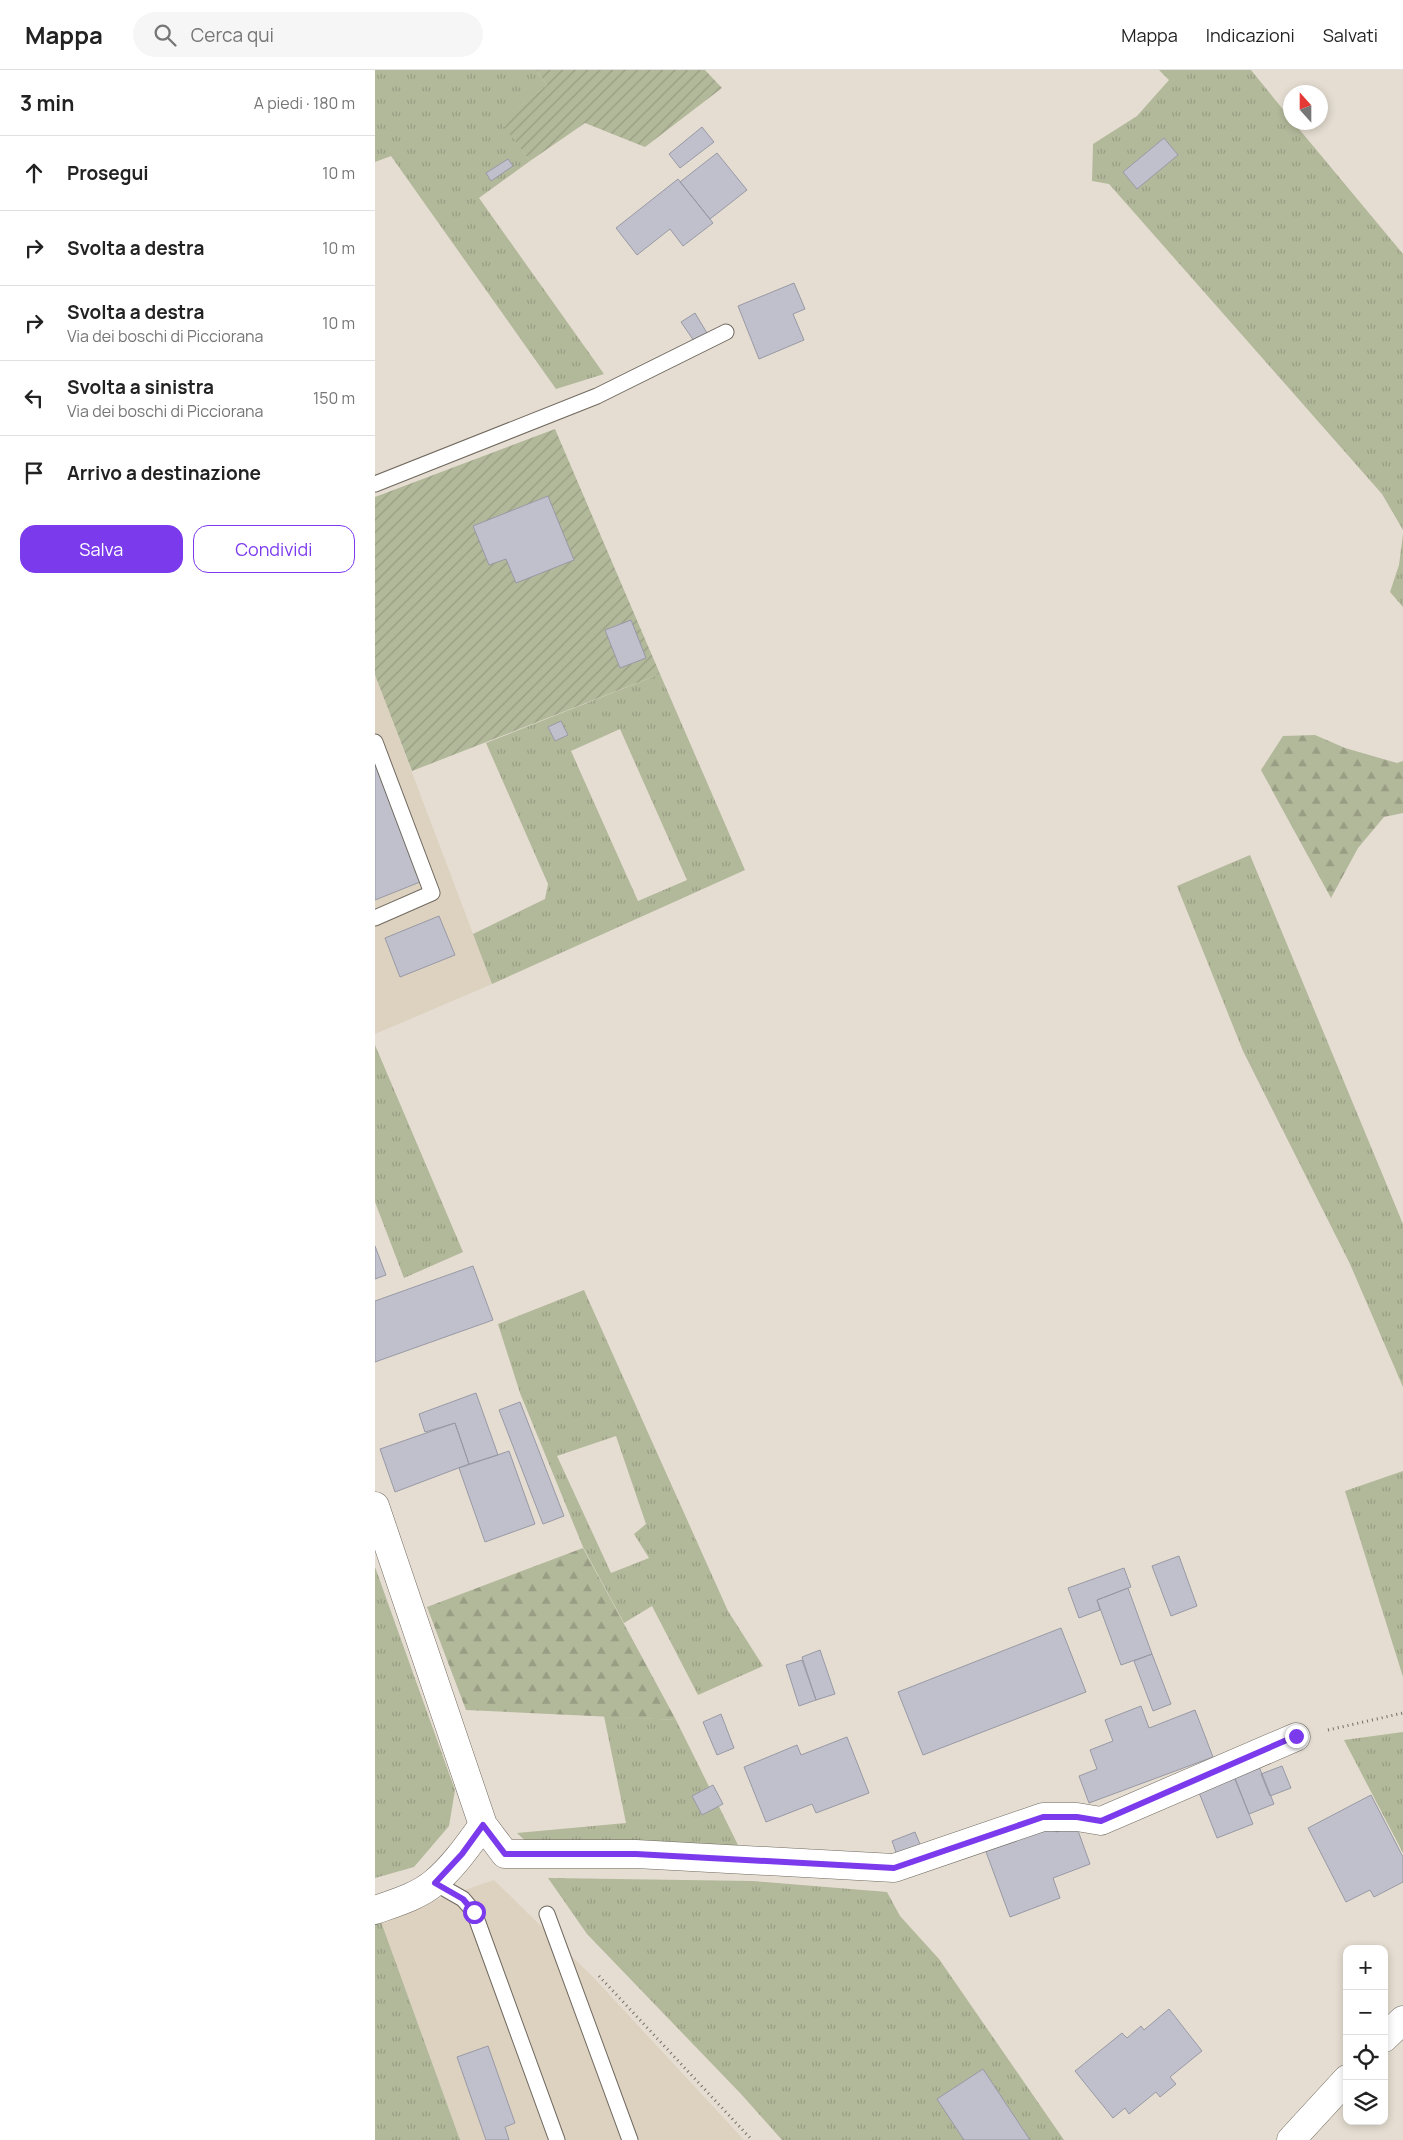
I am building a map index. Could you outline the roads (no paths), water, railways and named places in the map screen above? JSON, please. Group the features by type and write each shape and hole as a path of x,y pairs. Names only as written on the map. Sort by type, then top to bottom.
{"street":[{"path":"375,1506 483,1825 505,1854 636,1854 894,1868 1043,1817 1077,1817 1101,1821 1296,1736"},
{"path":"375,1910 407,1898 435,1883 462,1854 483,1825"},
{"path":"1387,2035 1403,2020"},
{"path":"1291,2140 1346,2080"}],"lane":[{"path":"375,484 597,396 726,332"},
{"path":"375,742 432,893 375,918"},
{"path":"435,1883 463,1899 474,1912 557,2140"},
{"path":"547,1914 630,2140"}]}
